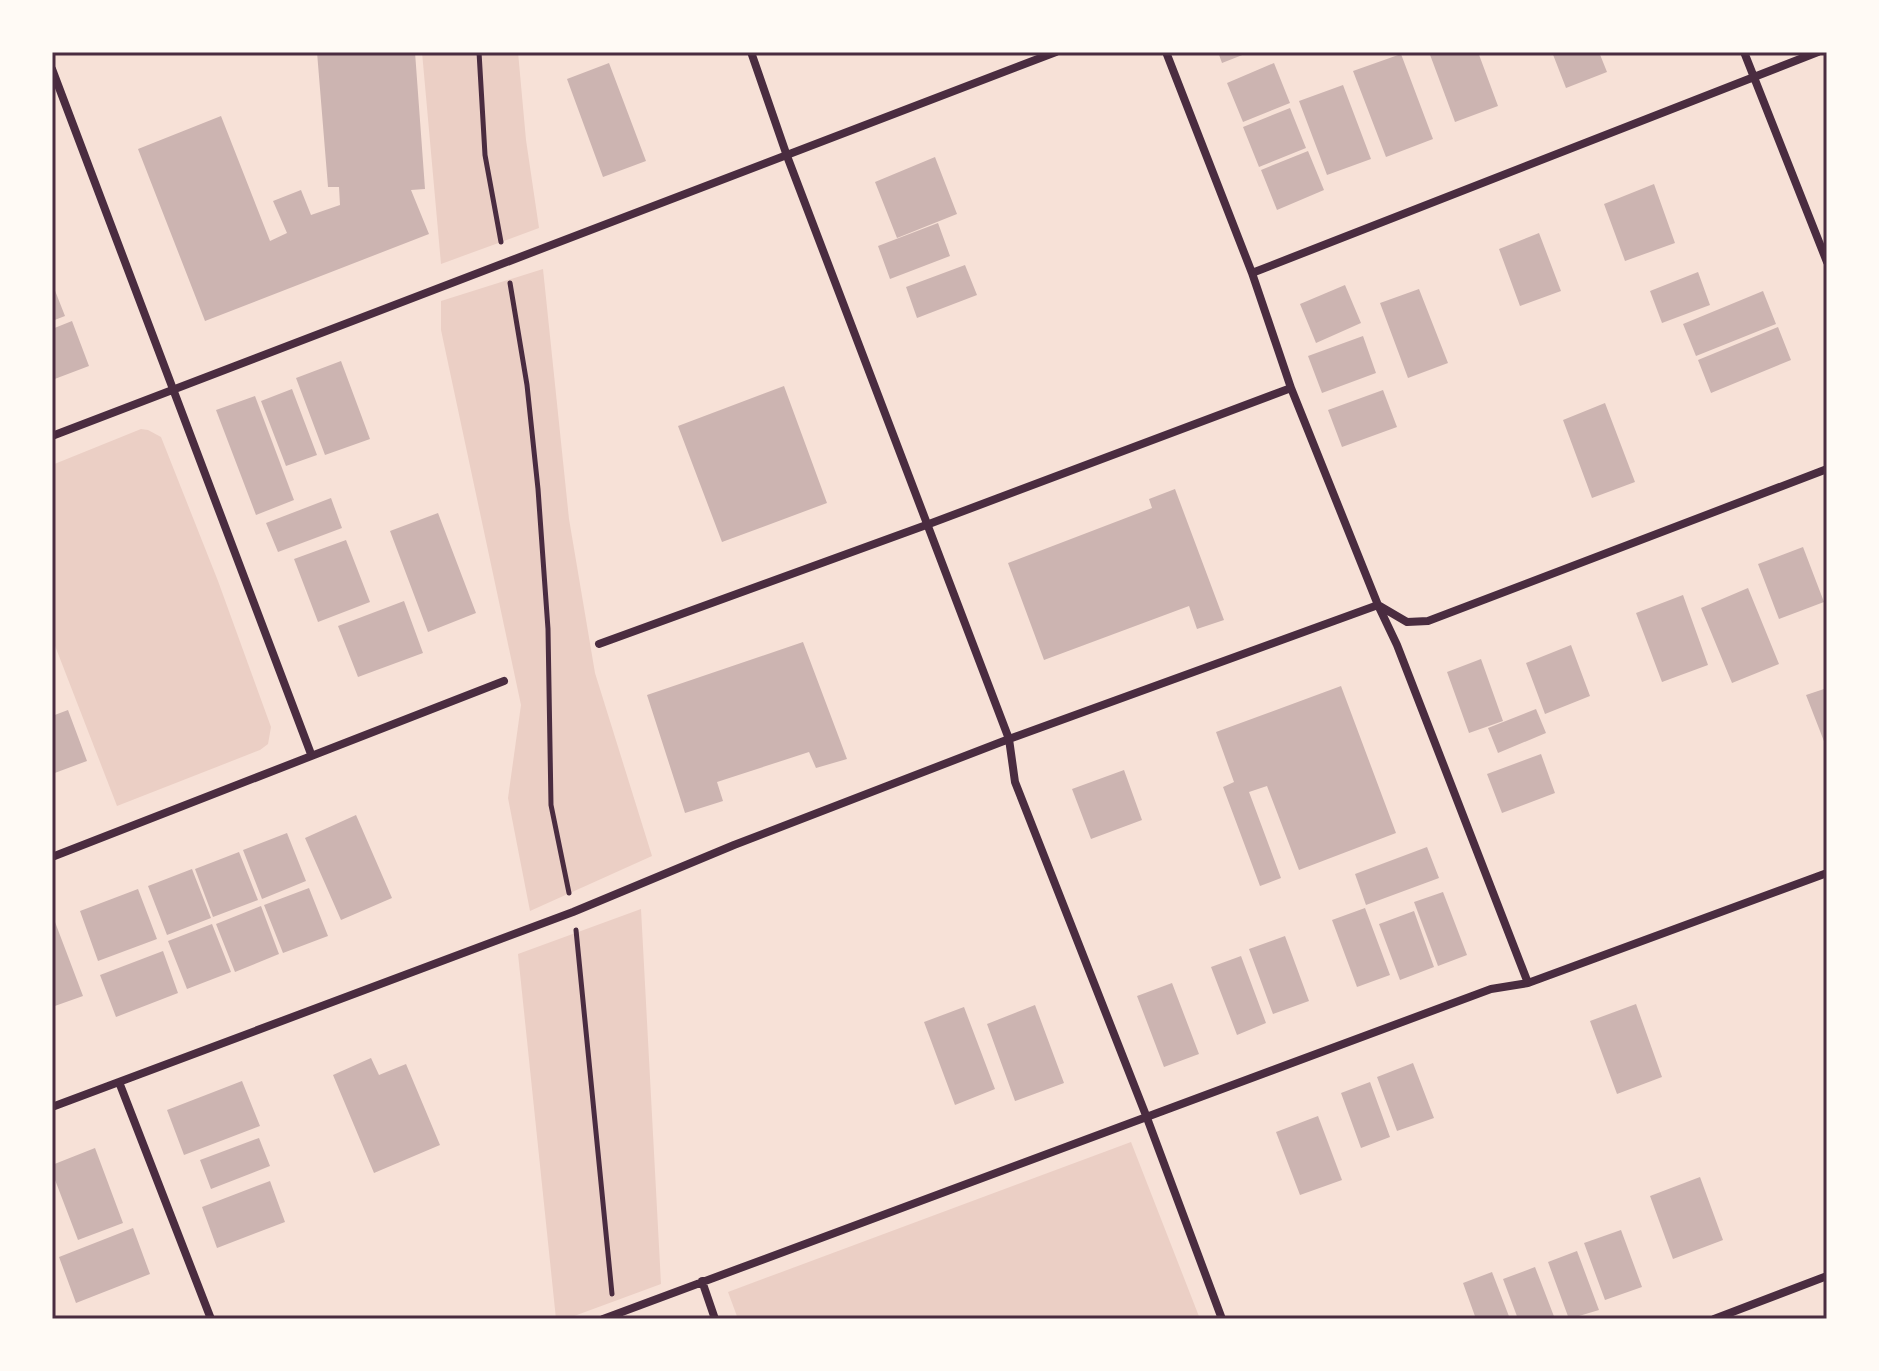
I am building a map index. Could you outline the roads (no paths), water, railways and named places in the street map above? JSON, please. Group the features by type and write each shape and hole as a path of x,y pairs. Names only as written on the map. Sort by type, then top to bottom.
{"street":[{"path":"751,52 787,156 1009,739 1015,782 1222,1319"},
{"path":"52,436 1056,52"},
{"path":"1166,52 1252,273 1291,388 1397,645 1528,983"},
{"path":"1744,52 1827,262"},
{"path":"1252,273 1818,52"},
{"path":"52,69 311,754"},
{"path":"599,644 1291,388"},
{"path":"1378,605 1407,622 1417,624 1428,621 1827,469"},
{"path":"52,1107 573,912 734,845 1009,739 1378,605"},
{"path":"52,857 504,681"},
{"path":"603,1319 1491,989 1528,983 1827,873"},
{"path":"119,1082 211,1319"},
{"path":"1714,1319 1827,1276"},
{"path":"702,1281 715,1319"}]}
